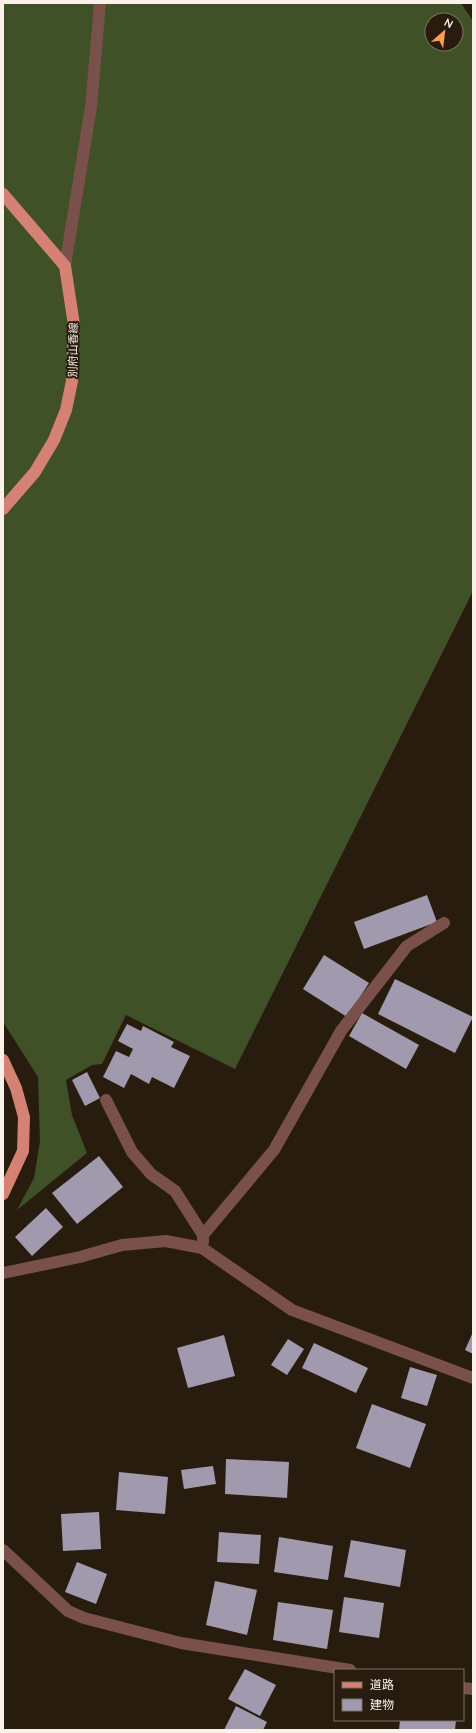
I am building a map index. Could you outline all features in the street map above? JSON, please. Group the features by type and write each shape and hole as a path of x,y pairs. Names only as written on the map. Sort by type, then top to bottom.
{"main road":[{"path":"3,194 64,266"},
{"name":"別府山香線","path":"3,509 35,472 54,440 66,410 72,381 74,325 64,266"},
{"path":"3,1060 16,1088 24,1117 22,1151 3,1194"}],"street":[{"path":"64,266 91,107 100,3"},
{"path":"202,1248 204,1235 274,1150 341,1031 407,946 444,923"},
{"path":"3,1076 16,1088"},
{"path":"106,1100 132,1152 151,1174 176,1191 204,1235"},
{"path":"3,1272 80,1257 122,1245 166,1241 202,1248 292,1310 473,1378"},
{"path":"3,1550 68,1611 84,1618 181,1643 344,1669"}],"green space":[{"path":"3,3 461,3 473,21 473,591 235,1069 126,1015 102,1064 92,1065 66,1080 72,1115 87,1153 17,1210 34,1178 40,1141 38,1077 3,1022"}],"building":[{"path":"427,895 437,922 364,949 354,922"},
{"path":"324,955 369,983 347,1017 303,989"},
{"path":"395,979 473,1017 455,1053 378,1014"},
{"path":"362,1013 419,1045 406,1069 349,1036"},
{"path":"127,1024 141,1031 143,1026 174,1042 171,1047 190,1056 174,1088 152,1077 149,1084 131,1074 124,1088 103,1077 116,1051 129,1057 133,1049 118,1041"},
{"path":"87,1072 100,1098 85,1106 72,1080"},
{"path":"99,1156 123,1187 77,1224 52,1193"},
{"path":"46,1208 63,1227 32,1256 15,1237"},
{"path":"473,1332 473,1354 465,1350"},
{"path":"224,1335 235,1376 188,1388 177,1348"},
{"path":"288,1339 304,1349 287,1375 271,1365"},
{"path":"314,1343 368,1368 356,1393 302,1368"},
{"path":"410,1367 437,1375 427,1406 401,1398"},
{"path":"372,1404 426,1424 410,1468 356,1448"},
{"path":"226,1459 289,1462 287,1498 225,1494"},
{"path":"213,1466 216,1484 184,1489 181,1470"},
{"path":"119,1472 168,1477 165,1514 116,1510"},
{"path":"99,1512 101,1549 63,1551 61,1514"},
{"path":"219,1532 261,1535 259,1564 217,1562"},
{"path":"279,1537 333,1546 328,1580 274,1572"},
{"path":"351,1540 406,1550 400,1587 344,1577"},
{"path":"77,1562 107,1574 96,1604 65,1592"},
{"path":"215,1581 257,1590 247,1635 206,1625"},
{"path":"344,1597 384,1603 379,1638 339,1632"},
{"path":"278,1602 333,1610 327,1649 273,1640"},
{"path":"245,1669 276,1685 260,1716 228,1699"},
{"path":"236,1706 267,1722 263,1730 224,1730"},
{"path":"400,1721 456,1721 455,1730 399,1730"}]}
